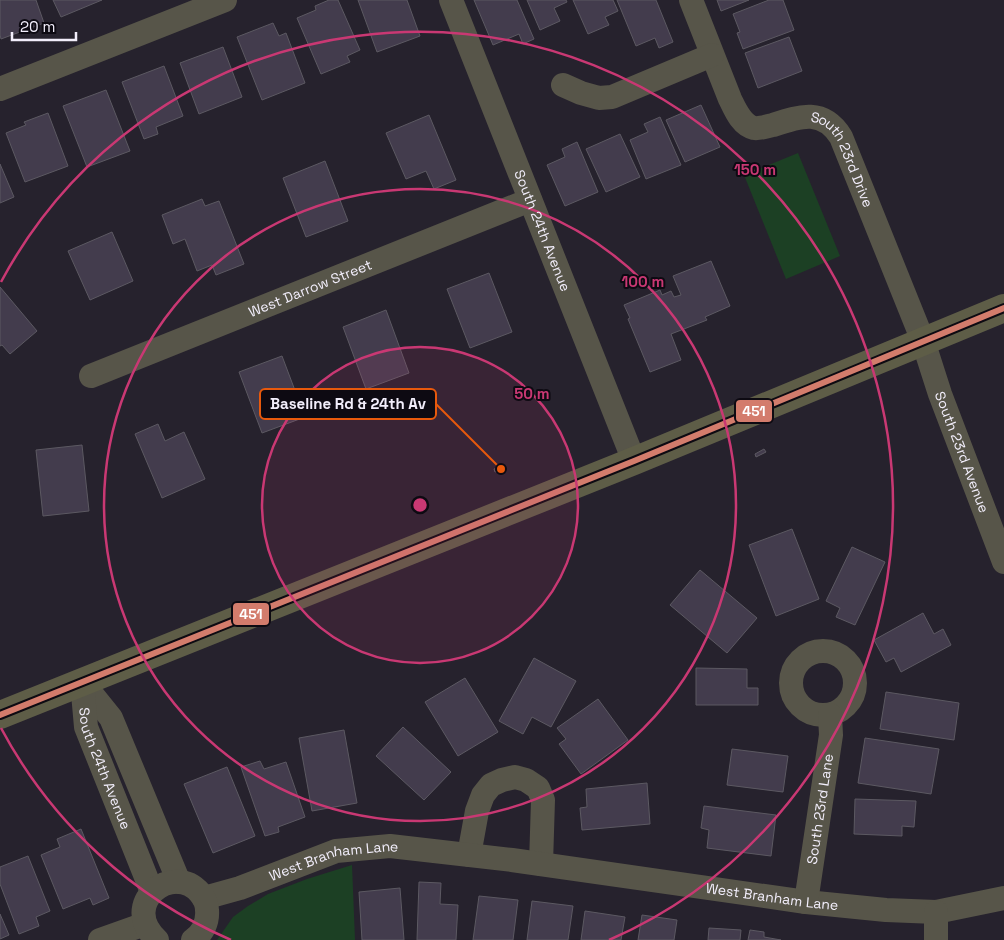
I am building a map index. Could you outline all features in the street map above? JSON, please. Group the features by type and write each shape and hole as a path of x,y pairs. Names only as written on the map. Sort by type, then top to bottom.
{"main road":[{"path":"0,715 634,460 1004,308"}],"street":[{"path":"0,89 225,0"},
{"name":"South 24th Avenue","path":"451,0 634,460"},
{"name":"South 23rd Drive","path":"691,0 712,55 736,112 741,119 751,127 761,128 796,117 814,116 822,118 837,130 923,341"},
{"path":"563,85 599,98 612,97 712,55"},
{"name":"West Darrow Street","path":"91,376 530,200"},
{"name":"South 23rd Avenue","path":"923,341 943,403 1004,562"},
{"name":"South 24th Avenue","path":"82,682 111,718 179,882"},
{"name":"South 24th Avenue","path":"82,682 86,727 152,892"},
{"name":"South 23rd Lane","path":"806,902 831,735 830,715"},
{"path":"469,855 477,811 483,796 491,785 515,777 526,780 538,788 544,800 541,864"},
{"name":"West Branham Lane","path":"204,898 240,888 336,851 390,846 541,864 806,902 886,910 936,912 1004,898"},
{"path":"100,940 151,932 144,915 144,906 152,892 164,884 179,882 189,884 197,890 204,898 208,908 204,929 193,940"},
{"path":"936,912 936,940"}],"green space":[{"path":"798,153 840,256 786,279 744,175"},
{"path":"352,865 355,940 217,940 233,917 268,894"}],"building":[{"path":"0,0 36,0 44,23 1,39"},
{"path":"53,0 102,0 61,17"},
{"path":"329,0 338,0 360,50 347,56 350,62 321,74 297,18 316,10 315,6"},
{"path":"358,0 407,0 420,36 377,52"},
{"path":"474,0 517,0 534,39 523,44 519,34 493,45"},
{"path":"527,0 566,0 567,2 554,8 560,21 540,30"},
{"path":"573,0 613,0 618,11 605,17 609,25 588,34"},
{"path":"617,0 656,0 673,42 659,48 655,38 636,46"},
{"path":"717,0 749,0 721,11"},
{"path":"769,0 783,0 794,30 743,49 737,33 740,32 733,14"},
{"path":"273,23 279,36 286,33 305,83 262,100 237,37"},
{"path":"789,37 802,71 758,88 745,53"},
{"path":"223,47 242,97 199,114 180,63"},
{"path":"164,66 183,116 156,127 158,134 144,139 122,82"},
{"path":"106,90 130,151 87,167 63,106"},
{"path":"701,105 720,147 685,162 666,120"},
{"path":"48,113 68,166 25,182 6,133 26,125 24,122"},
{"path":"429,115 456,180 434,189 426,171 406,179 386,133"},
{"path":"660,117 681,165 646,179 630,140 648,132 644,124"},
{"path":"620,134 640,177 606,192 586,149"},
{"path":"577,142 598,192 565,206 547,165 565,157 562,149"},
{"path":"325,161 348,221 306,237 283,178"},
{"path":"0,164 14,197 0,203"},
{"path":"202,199 205,206 219,201 244,264 216,275 212,265 197,271 185,239 173,244 162,215"},
{"path":"112,232 133,281 90,300 68,251"},
{"path":"711,261 730,306 705,317 707,320 671,334 681,360 650,372 624,305 660,290 662,295 671,291 674,297 681,295 673,276"},
{"path":"489,273 512,332 470,348 447,289"},
{"path":"0,287 37,331 10,354 2,345 0,346"},
{"path":"386,310 409,373 366,389 343,327"},
{"path":"282,356 305,417 262,433 239,372"},
{"path":"158,424 165,441 184,432 205,479 162,498 135,434"},
{"path":"82,445 89,511 43,516 36,450"},
{"path":"764,449 766,452 756,457 755,454"},
{"path":"502,466 503,469 495,472 494,469"},
{"path":"792,529 819,599 776,616 749,545"},
{"path":"852,547 885,562 855,625 836,617 840,608 826,601"},
{"path":"700,570 757,618 727,653 670,605"},
{"path":"923,613 934,634 943,629 951,645 901,672 894,658 886,662 874,640"},
{"path":"534,658 576,681 551,727 532,717 523,734 499,721"},
{"path":"696,668 747,669 747,688 758,688 758,705 696,705"},
{"path":"465,678 498,732 458,756 425,702"},
{"path":"886,692 959,703 954,740 880,729"},
{"path":"598,699 628,740 581,774 559,744 566,739 557,728"},
{"path":"403,727 451,772 424,800 376,756"},
{"path":"344,730 357,803 312,811 299,738"},
{"path":"865,738 939,749 931,794 858,783"},
{"path":"732,749 788,756 783,792 727,785"},
{"path":"260,761 264,769 286,762 305,817 278,827 279,832 265,836 241,767"},
{"path":"227,767 255,836 213,853 184,784"},
{"path":"647,783 650,824 582,830 580,808 587,807 586,789"},
{"path":"855,799 916,801 914,827 902,826 902,836 854,834"},
{"path":"704,806 776,815 771,856 707,848 709,830 701,828"},
{"path":"81,829 109,898 93,905 90,898 63,909 41,855 60,847 57,839"},
{"path":"28,856 50,911 36,917 39,926 19,934 0,884 0,867"},
{"path":"419,882 441,883 440,904 458,905 456,940 417,940"},
{"path":"400,888 404,940 362,940 359,892"},
{"path":"479,896 518,900 513,940 473,940"},
{"path":"532,901 573,906 568,940 527,940"},
{"path":"585,911 625,917 621,940 581,940"},
{"path":"0,914 9,935 0,939"},
{"path":"642,915 677,920 674,940 638,940"},
{"path":"709,928 741,930 740,940 708,940"},
{"path":"750,930 764,932 764,937 781,940 748,940"}],"transit line":[{"name":"451","path":"0,715 634,461 1004,308"}],"place":[{"name":"Baseline Rd & 24th Av","path":"501,469"}]}
